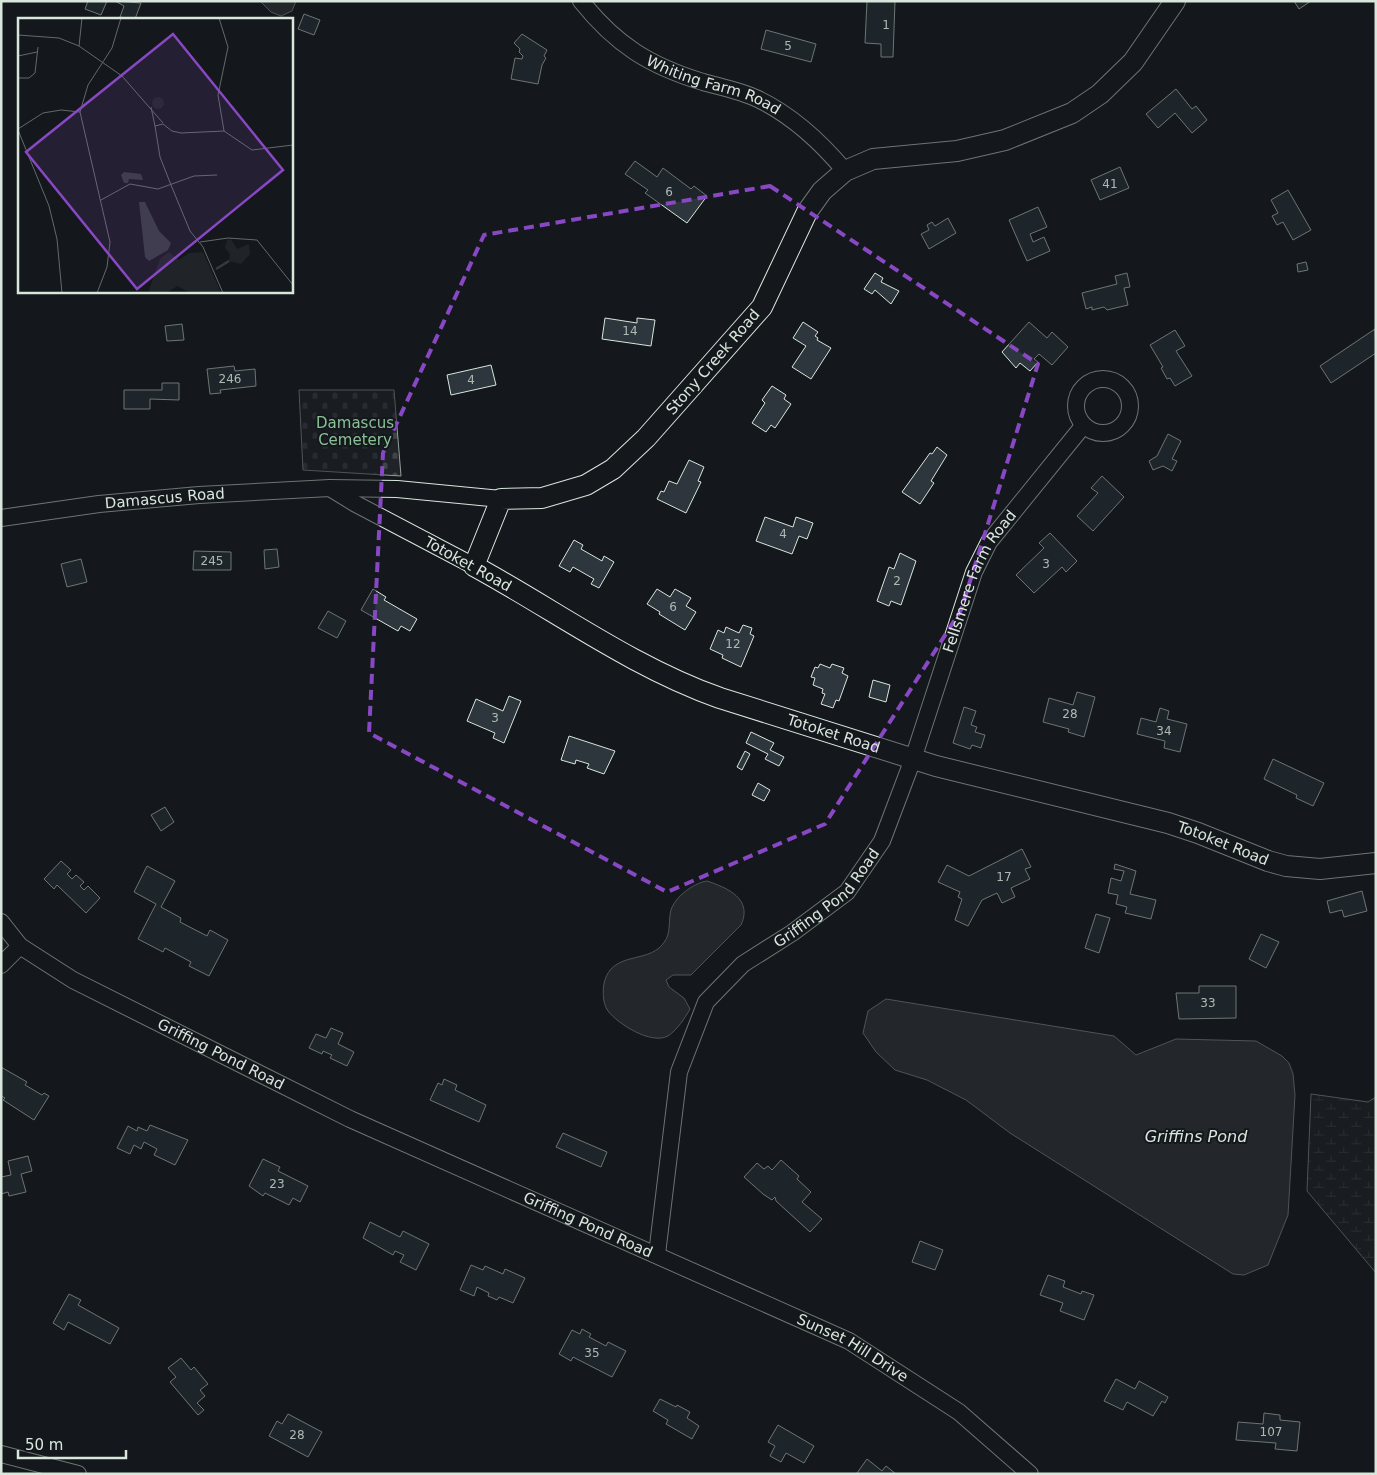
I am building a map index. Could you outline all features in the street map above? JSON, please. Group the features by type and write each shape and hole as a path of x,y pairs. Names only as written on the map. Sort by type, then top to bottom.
{"main road":[{"name":"Stony Creek Road","path":"501,500 542,498 586,485 613,469 646,438 762,306 807,212 822,191 845,171 873,159 957,152 1005,140 1072,113 1100,94 1133,62 1175,1"},
{"path":"474,566 501,500"},
{"name":"Totoket Road","path":"474,566 646,664 690,686 974,777 1168,823 1198,832 1268,861 1286,866 1320,869 1376,863"}],"street":[{"name":"Whiting Farm Road","path":"581,1 598,22 642,58 667,71 755,98 777,109 822,144 845,171"},
{"name":"Fellsmere Farm Road","path":"913,759 974,572 989,542 1083,426"},
{"name":"Stony Creek Road","path":"330,488 396,489 501,500"},
{"name":"Damascus Road","path":"1,518 99,504 199,495 330,488"},
{"name":"Totoket Road","path":"330,488 356,504 474,566"},
{"name":"Griffing Pond Road","path":"1,922 20,946 73,980 350,1119 657,1254 679,1072 706,1002 743,964 792,933 847,892 882,841 913,759"},
{"path":"1,965 20,946"},
{"name":"Sunset Hill Drive","path":"657,1254 849,1341 959,1412 1030,1474"},
{"path":"1,1454 78,1474"}],"highlighted area":[{"path":"770,186 1038,364 961,610 825,824 667,892 369,733 383,453 484,235"}],"green space":[{"name":"Damascus Cemetery","path":"299,390 394,390 401,476 303,470"},
{"path":"1311,1094 1368,1102 1376,1097 1376,1273 1307,1191"}],"water":[{"path":"260,1 296,1 292,11 281,16 271,12"},
{"path":"707,881 730,891 741,901 744,908 744,916 741,925 691,975 673,975 666,980 669,987 684,998 690,1009 675,1031 661,1038 653,1038 635,1032 619,1022 606,1008 603,994 606,977 611,969 618,964 651,953 659,948 668,935 671,909 674,903 689,888"},
{"name":"Griffins Pond","path":"886,999 1114,1036 1136,1055 1176,1039 1256,1041 1282,1056 1289,1063 1293,1074 1295,1095 1288,1215 1268,1265 1244,1275 1233,1274 1010,1133 966,1100 927,1080 895,1070 876,1052 863,1033 868,1011"}],"building":[{"path":"88,1 107,1 101,15 85,9"},
{"path":"115,1 141,3 135,18 120,17 124,6"},
{"path":"867,1 895,1 893,57 881,57 881,44 865,43"},
{"path":"1294,1 1311,1 1299,9"},
{"path":"304,14 320,20 314,35 298,29"},
{"path":"766,30 816,44 811,62 761,49"},
{"path":"522,34 547,50 538,84 511,79 515,58 522,59 523,56 519,52 520,49 514,43"},
{"path":"1176,89 1192,109 1196,106 1207,120 1192,133 1175,113 1158,128 1146,114"},
{"path":"635,161 657,177 663,168 691,189 694,186 707,196 687,223 645,193 648,190 625,174"},
{"path":"1120,167 1129,188 1100,200 1091,180"},
{"path":"1288,190 1311,230 1293,240 1283,222 1277,225 1272,216 1278,213 1271,200"},
{"path":"1038,207 1047,227 1030,234 1033,242 1044,237 1050,251 1027,261 1009,220"},
{"path":"948,218 956,233 929,249 921,234 929,230 927,225 932,222 935,226"},
{"path":"1306,262 1308,270 1298,272 1297,264"},
{"path":"875,273 883,278 881,282 899,291 891,304 875,290 872,294 864,289"},
{"path":"1127,273 1130,287 1124,288 1128,305 1107,310 1104,307 1092,310 1092,307 1086,309 1082,293 1117,284 1115,276"},
{"path":"605,318 637,323 637,318 655,320 651,346 602,339"},
{"path":"803,322 818,332 815,336 818,338 817,340 831,348 811,379 792,367 806,346 793,338"},
{"path":"1029,322 1047,338 1052,332 1068,347 1052,365 1039,354 1034,359 1038,362 1030,371 1020,363 1016,368 1002,352"},
{"path":"182,324 184,340 167,341 165,326"},
{"path":"1375,329 1376,353 1331,383 1320,366"},
{"path":"1175,330 1185,346 1176,351 1192,376 1175,386 1170,378 1167,379 1161,368 1163,367 1150,345"},
{"path":"491,365 496,385 451,395 447,375"},
{"path":"234,366 235,371 255,369 256,386 220,390 221,393 210,394 207,369"},
{"path":"162,383 179,383 179,400 150,399 150,409 124,409 124,390 162,390"},
{"path":"772,386 786,395 784,399 791,404 775,428 771,425 766,432 752,423 765,403 762,400"},
{"path":"1168,434 1181,441 1172,459 1177,461 1172,471 1163,466 1153,470 1149,461 1157,456"},
{"path":"937,447 947,455 931,481 934,483 920,504 902,492 930,453 932,454"},
{"path":"689,460 704,467 698,481 701,482 686,513 657,499 661,491 664,492 669,481 677,484"},
{"path":"1102,476 1124,497 1093,531 1077,516 1098,493 1091,488"},
{"path":"765,517 793,527 796,517 813,523 807,539 799,536 792,554 756,541"},
{"path":"1050,533 1077,561 1066,572 1062,567 1034,593 1016,575 1044,548 1039,543"},
{"path":"574,540 583,545 581,549 602,561 604,556 614,562 599,588 591,584 594,579 573,567 570,572 559,566"},
{"path":"277,549 279,567 265,569 264,550"},
{"path":"194,551 231,552 231,570 193,570"},
{"path":"900,553 916,561 901,605 891,601 889,606 877,601 889,567 894,569"},
{"path":"81,559 87,582 67,587 61,564"},
{"path":"373,589 386,597 384,600 417,619 410,631 401,626 398,631 361,610"},
{"path":"657,589 670,597 675,589 691,598 686,606 696,612 685,630 647,604"},
{"path":"328,611 346,621 337,638 318,628"},
{"path":"743,625 752,628 750,634 754,636 741,667 722,658 723,655 710,649 718,630 724,633 726,627 739,633"},
{"path":"820,664 830,668 832,664 844,668 842,673 848,676 839,701 836,700 833,708 821,704 825,694 822,693 823,689 813,685 815,678 811,677 815,667 818,668"},
{"path":"873,680 890,685 886,702 869,697"},
{"path":"1077,692 1095,697 1084,737 1068,732 1069,729 1043,722 1049,698 1073,705"},
{"path":"509,696 521,701 504,743 493,738 495,733 467,721 476,699 503,711"},
{"path":"964,707 976,711 971,725 977,727 975,732 985,735 981,748 972,745 970,749 953,743"},
{"path":"1160,708 1169,711 1167,719 1187,724 1180,752 1164,748 1165,741 1137,734 1141,718 1156,722"},
{"path":"751,732 774,743 770,750 784,757 779,766 765,759 768,754 746,743"},
{"path":"569,736 615,751 604,774 587,768 589,764 576,760 575,764 561,760"},
{"path":"745,751 750,754 742,770 737,767"},
{"path":"1273,759 1324,783 1313,806 1296,798 1297,795 1264,779"},
{"path":"758,783 770,790 764,801 752,795"},
{"path":"165,807 174,822 161,831 151,815"},
{"path":"1022,849 1031,867 1025,869 1030,879 1011,888 1015,897 1002,903 997,893 982,900 968,926 955,920 962,899 958,897 960,892 938,882 947,865 969,876"},
{"path":"61,861 71,870 67,874 72,879 76,875 84,882 80,886 84,890 88,886 100,898 86,913 57,885 54,889 44,879"},
{"path":"1115,864 1136,871 1130,894 1156,900 1151,919 1125,913 1127,907 1116,904 1118,895 1108,893 1111,878 1121,881 1124,871 1114,869"},
{"path":"147,866 175,881 161,907 181,918 180,922 207,936 210,930 228,940 209,976 189,966 191,962 165,948 163,952 138,939 156,904 134,892"},
{"path":"1362,891 1367,911 1344,917 1342,910 1330,913 1327,901"},
{"path":"1096,914 1110,918 1099,953 1085,948"},
{"path":"1261,934 1279,942 1266,968 1249,959"},
{"path":"1199,986 1236,986 1236,1018 1179,1019 1176,993 1199,993"},
{"path":"331,1028 343,1033 338,1044 354,1052 347,1066 330,1058 332,1055 323,1051 322,1054 309,1048 316,1034 326,1038"},
{"path":"1,1067 27,1082 25,1085 42,1095 44,1093 49,1096 34,1120 3,1100 5,1098 1,1096"},
{"path":"444,1079 457,1085 455,1090 486,1105 479,1122 430,1100 438,1083 442,1085"},
{"path":"150,1125 188,1140 175,1165 154,1155 157,1149 144,1142 141,1149 134,1145 130,1154 117,1148 128,1126 137,1131 138,1127 147,1131"},
{"path":"563,1133 607,1152 601,1167 556,1147"},
{"path":"28,1156 32,1171 21,1174 26,1192 9,1196 8,1192 1,1194 1,1177 11,1175 8,1161"},
{"path":"263,1159 280,1167 278,1171 308,1186 300,1202 293,1198 289,1205 265,1193 263,1196 249,1186"},
{"path":"781,1160 799,1176 797,1179 811,1192 802,1202 822,1219 810,1232 776,1201 775,1197 772,1200 744,1177 757,1163 764,1169 768,1166 772,1170"},
{"path":"370,1222 400,1237 403,1231 429,1244 416,1270 400,1262 404,1255 395,1251 393,1255 363,1238"},
{"path":"920,1241 943,1250 935,1270 912,1262"},
{"path":"471,1265 483,1270 485,1266 503,1274 505,1269 525,1278 513,1303 499,1297 497,1300 488,1296 489,1293 477,1287 474,1296 460,1290"},
{"path":"1048,1275 1065,1281 1063,1287 1081,1294 1082,1291 1094,1295 1084,1320 1060,1311 1063,1303 1040,1295"},
{"path":"69,1294 81,1300 78,1305 119,1328 110,1344 68,1322 64,1330 53,1323"},
{"path":"582,1329 591,1334 589,1337 606,1346 608,1342 626,1351 612,1377 573,1357 571,1361 559,1354 572,1330 580,1334"},
{"path":"181,1358 191,1370 194,1367 208,1384 200,1390 205,1396 197,1403 204,1410 198,1415 170,1382 176,1377 168,1368"},
{"path":"1116,1379 1135,1389 1139,1381 1168,1397 1165,1403 1162,1401 1153,1416 1127,1402 1123,1410 1104,1401"},
{"path":"660,1399 690,1412 687,1418 699,1426 692,1439 666,1424 668,1420 653,1411"},
{"path":"1264,1413 1280,1415 1280,1420 1300,1422 1297,1451 1275,1449 1276,1443 1236,1440 1238,1422 1263,1424"},
{"path":"288,1414 322,1432 308,1457 269,1436 277,1421 282,1424"},
{"path":"778,1425 814,1446 804,1463 786,1453 781,1462 770,1456 775,1446 768,1442"},
{"path":"867,1459 882,1471 886,1466 896,1474 858,1474"}]}
